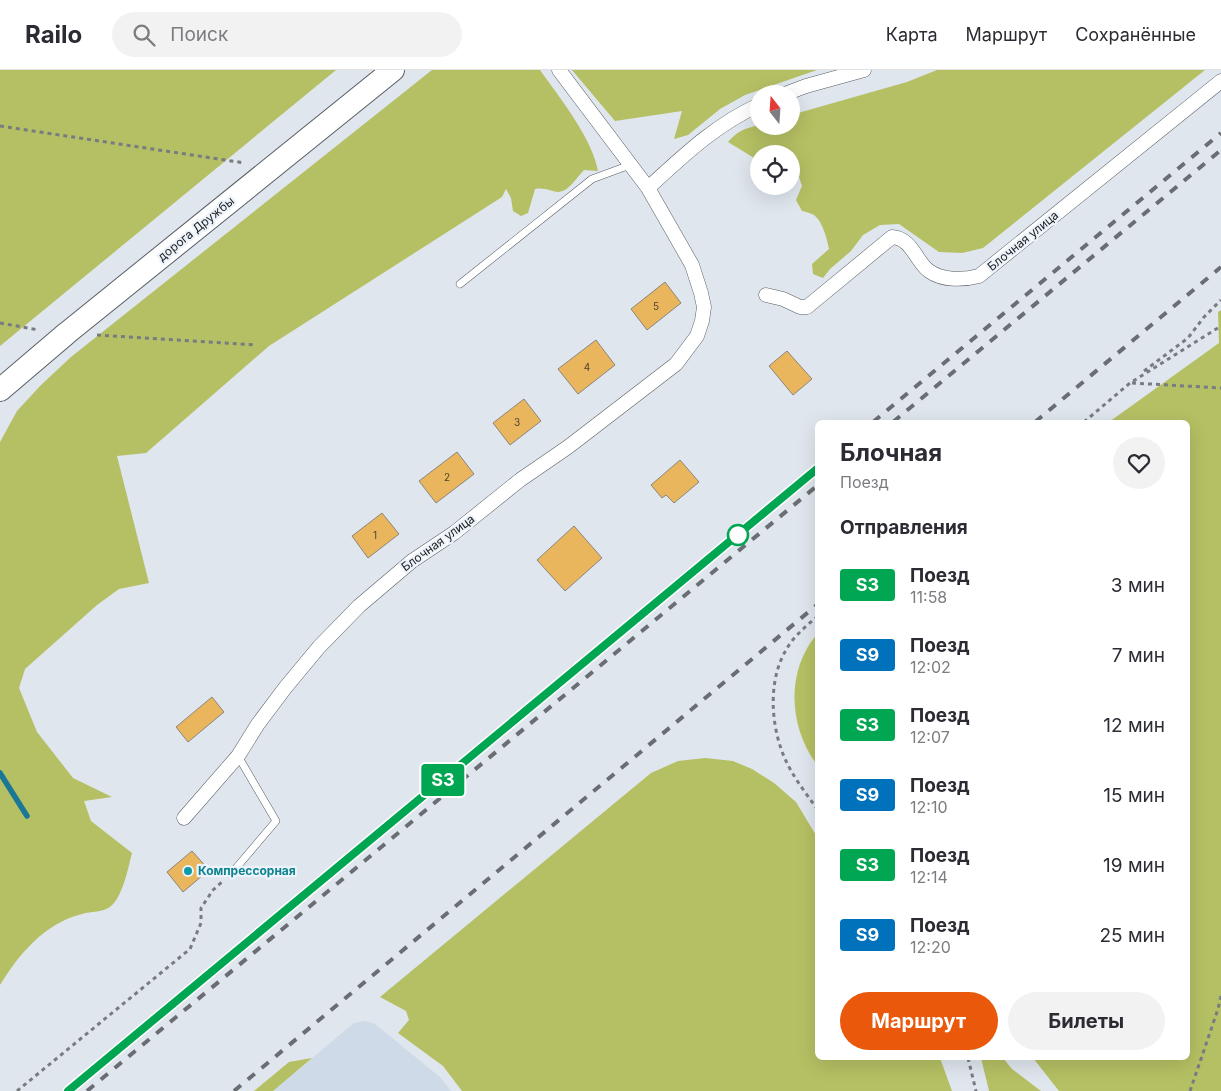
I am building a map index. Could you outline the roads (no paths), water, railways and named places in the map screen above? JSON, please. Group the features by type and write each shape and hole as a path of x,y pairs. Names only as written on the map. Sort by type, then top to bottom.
{"main road":[{"name":"дорога Дружбы","path":"0,390 67,333 393,70"}],"street":[{"name":"Блочная улица","path":"184,818 238,756 258,724 285,688 319,647 359,606 412,561 454,533 520,480 568,447 676,364 697,336 704,307 692,265 648,188 559,70"},
{"path":"800,88 864,70"},
{"name":"Блочная улица","path":"766,296 783,299 800,307 806,307 892,236 900,238 910,246 928,271 963,280 979,276 1221,81"},
{"path":"648,188 690,149 733,118 750,110"}],"lane":[{"path":"460,284 592,179 630,164"},
{"path":"231,874 276,821 238,756"}],"waterway":[{"path":"0,773 27,816"}],"railway":[{"path":"875,420 1221,133"},
{"path":"895,420 1221,150"},
{"path":"1037,420 1221,267"},
{"path":"68,1091 815,470"},
{"path":"87,1091 815,487"},
{"path":"234,1091 815,607"}],"train":[{"name":"S3","path":"68,1091 815,470"}],"place":[{"name":"Компрессорная","path":"188,871"}]}
